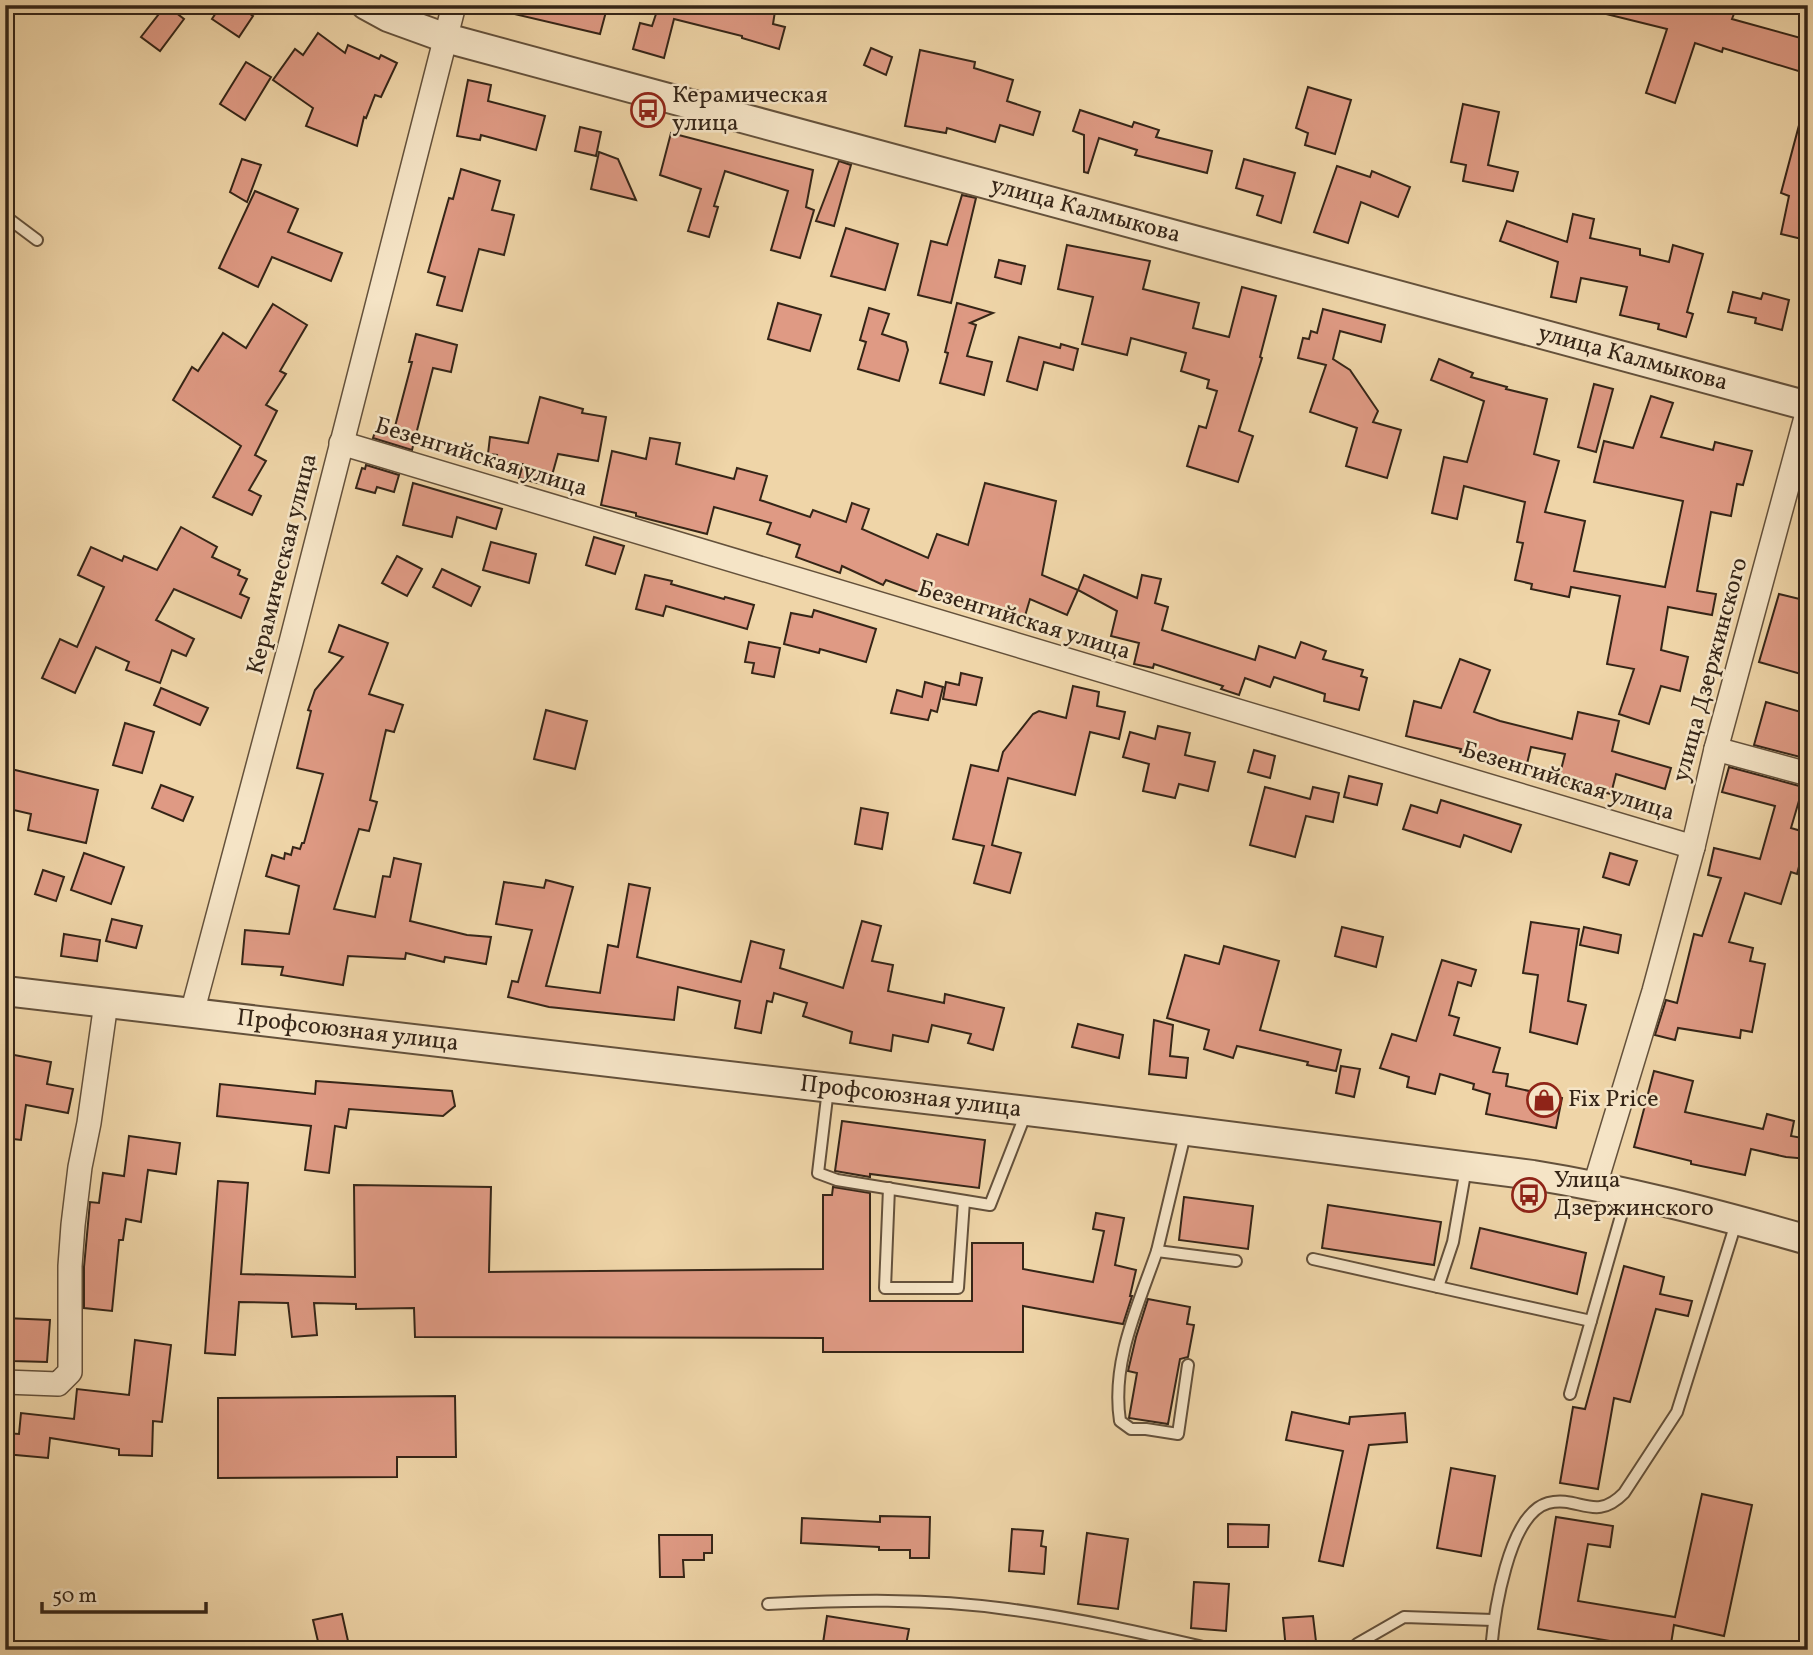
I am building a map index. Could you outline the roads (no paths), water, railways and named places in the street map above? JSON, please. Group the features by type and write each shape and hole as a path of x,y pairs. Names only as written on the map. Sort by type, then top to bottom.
{"street":[{"name":"улица Калмыкова","path":"366,5 388,17 446,38 1808,408"},
{"name":"Керамическая улица","path":"192,1013 291,642 454,5"},
{"name":"улица Дзержинского","path":"1595,1185 1654,991 1808,408"},
{"name":"Безенгийская улица","path":"341,443 1693,847"},
{"path":"1716,749 1808,774"},
{"name":"Профсоюзная улица","path":"5,991 1186,1130 1466,1166 1595,1185 1808,1240"},
{"path":"5,1382 58,1384 70,1372 70,1266 73,1225 79,1167 89,1123 106,1003"}],"lane":[{"path":"5,216 37,240"},
{"path":"829,1088 818,1173 837,1180 990,1205 1027,1111"},
{"path":"1186,1130 1157,1251 1119,1368 1116,1397 1120,1421 1131,1429 1178,1434 1188,1365"},
{"path":"1438,1287 1454,1242 1466,1166"},
{"path":"889,1188 885,1288 958,1289 964,1200"},
{"path":"1570,1394 1628,1193"},
{"path":"1491,1650 1493,1620 1503,1575 1518,1536 1535,1511 1548,1503 1601,1508 1614,1503 1624,1493 1677,1412 1737,1220"},
{"path":"1157,1251 1236,1261"},
{"path":"1313,1259 1591,1321"},
{"path":"768,1604 873,1599 1007,1608 1128,1630 1216,1650"},
{"path":"1356,1650 1357,1644 1404,1617 1493,1620"}],"place":[{"name":"Керамическая улица","path":"648,110"},
{"name":"Fix Price","path":"1544,1100"},
{"name":"Улица Дзержинского","path":"1529,1195"}]}
